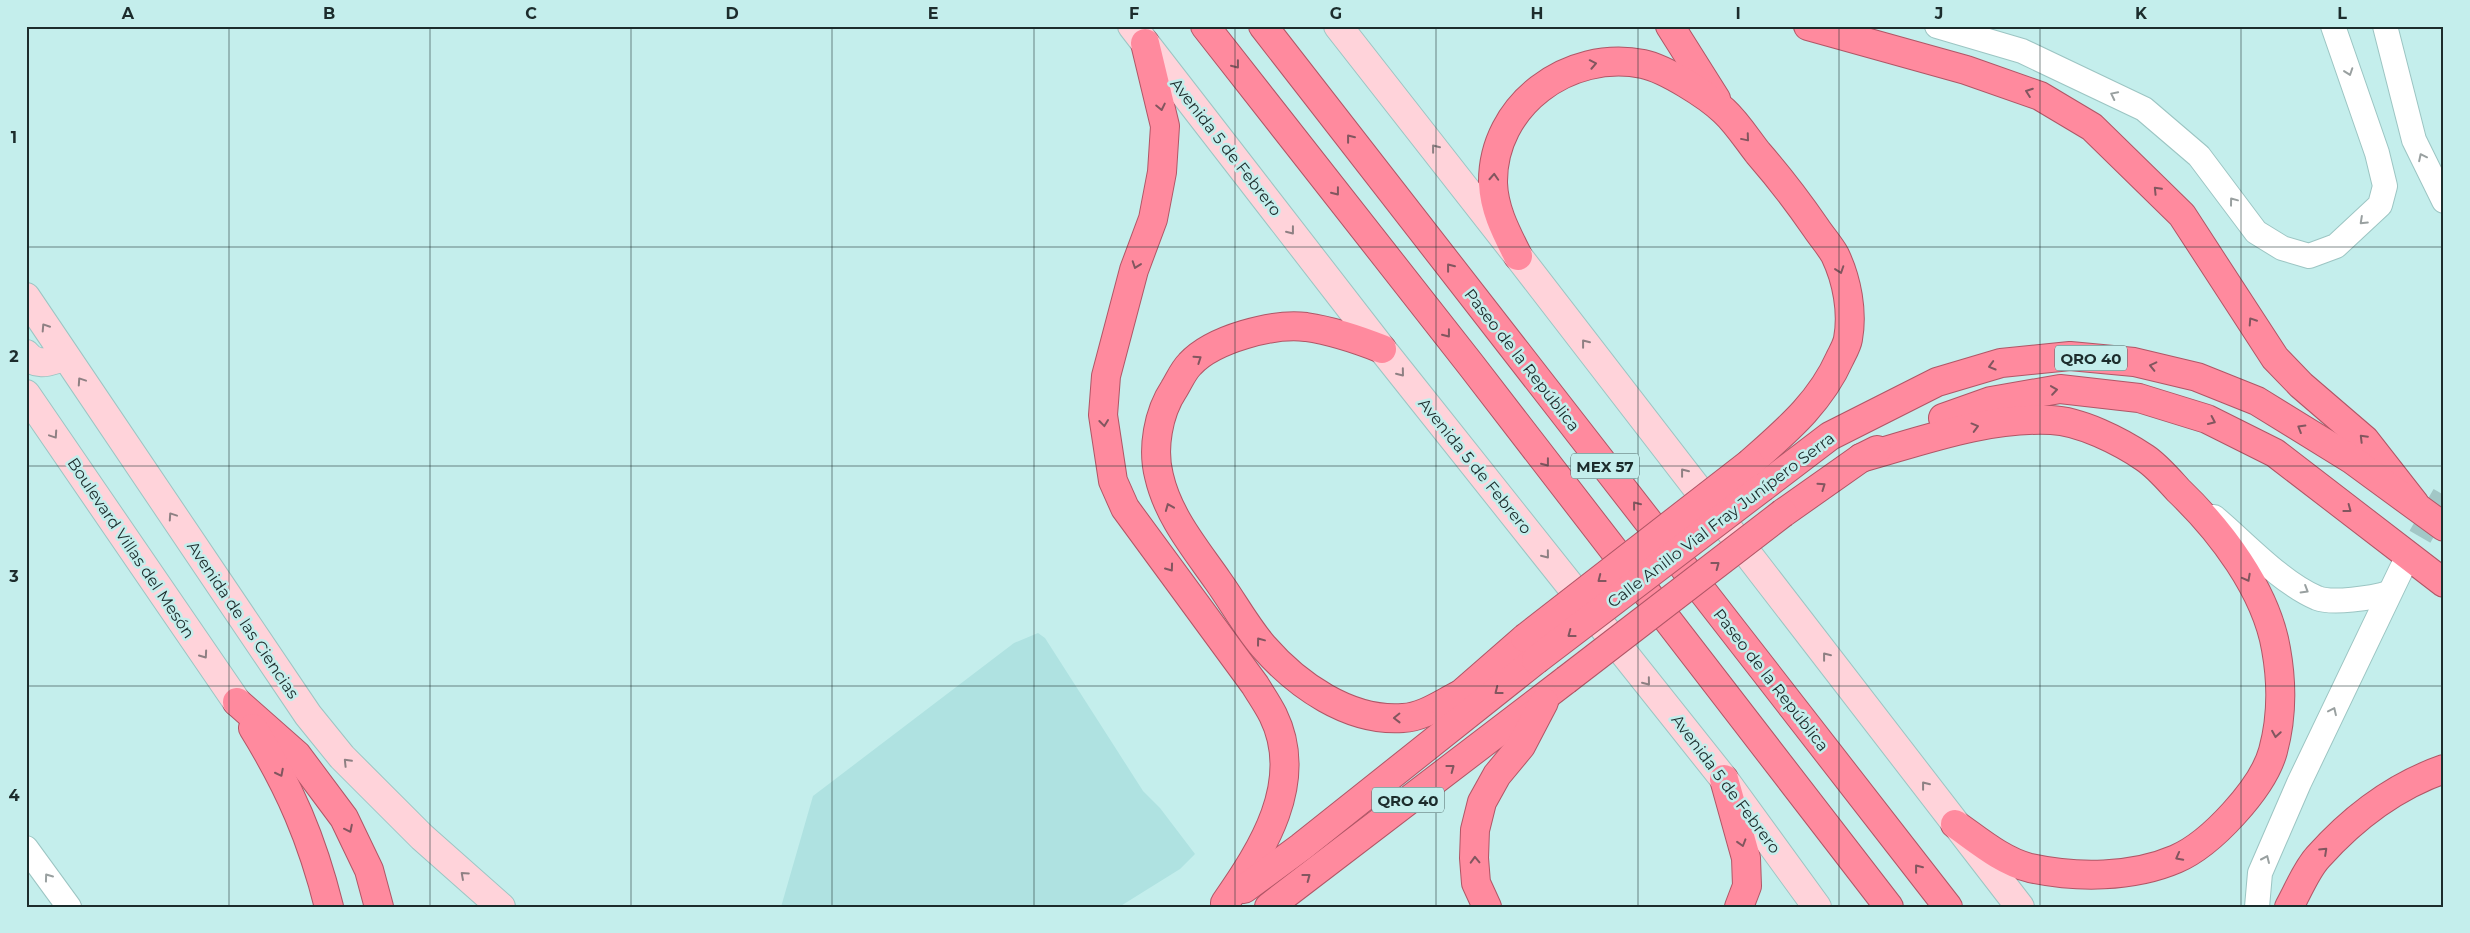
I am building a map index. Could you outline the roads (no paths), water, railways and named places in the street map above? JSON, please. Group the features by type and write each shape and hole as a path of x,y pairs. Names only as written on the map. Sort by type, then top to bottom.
{"highway":[{"name":"MEX 57","path":"1206,26 1483,380 1889,907"},
{"name":"Paseo de la República","path":"1263,26 1948,907"},
{"path":"1382,349 1346,335 1304,327 1259,330 1223,341 1190,364 1166,401 1156,437 1158,475 1171,512 1263,646 1312,690 1342,706 1382,718 1404,718 1424,713 1459,695 1531,649 1750,463 1794,423 1829,382 1848,340 1849,297 1835,255 1788,189 1724,111 1670,26"},
{"path":"1808,26 1966,70 2040,96 2092,127 2182,215 2275,358 2301,385 2365,440 2415,504"},
{"path":"1139,34 1165,126 1162,172 1152,219 1134,270 1106,376 1103,415 1113,481 1126,508 1255,686 1274,716 1282,743 1284,774 1278,810 1256,858 1222,905"},
{"path":"1518,256 1500,222 1493,183 1496,159 1503,135 1515,114 1531,95 1550,80 1572,69 1596,63 1620,62 1644,65 1667,73 1724,111"},
{"name":"Calle Anillo Vial Fray Junípero Serra","path":"1222,905 1301,847 1531,649 1762,487 1830,436 1937,382 2001,363 2070,356 2134,362 2197,377 2257,401 2351,459 2444,527"},
{"name":"Calle Anillo Vial Fray Junípero Serra","path":"1269,907 1783,513 1861,458 1931,423 1991,401 2060,389 2139,398 2207,419 2275,453 2444,582"},
{"path":"1861,458 1989,423 2052,420 2088,428 2146,458 2204,514 2236,557 2262,605 2276,648 2281,703 2273,752 2251,793 2218,831 2177,859 2124,874 2074,872 2028,867 1997,854 1955,824"},
{"path":"1487,907 1476,883 1474,858 1474,830 1482,802 1497,775 1521,746 1557,687"},
{"path":"1301,847 1459,695"},
{"path":"237,702 280,771 312,844 329,907"},
{"path":"237,702 297,755 344,818 369,870 379,907"},
{"path":"2289,907 2317,858 2372,806 2428,775 2444,770"},
{"path":"1724,779 1746,858 1747,886 1739,907"}],"main road":[{"path":"1338,26 1518,256 2020,907"},
{"name":"Avenida 5 de Febrero","path":"1139,34 1382,349 1724,779 1817,907"},
{"name":"Avenida de las Ciencias","path":"26,297 64,357 308,715 342,758 422,837 501,907"},
{"path":"26,354 32,360 41,363 64,357"},
{"name":"Boulevard Villas del Mesón","path":"26,394 237,702"}],"street":[{"path":"1937,26 2022,51 2144,109 2199,156 2256,232 2282,248 2309,256 2336,246 2380,205 2386,186 2377,153 2332,26"},
{"path":"2385,26 2414,140 2444,201"},
{"path":"2146,458 2287,580 2318,598 2367,600 2389,593"},
{"path":"2257,907 2260,873 2299,783 2402,568"},
{"path":"26,848 69,907"}],"tunnel":[{"path":"2402,568 2444,495"}]}
